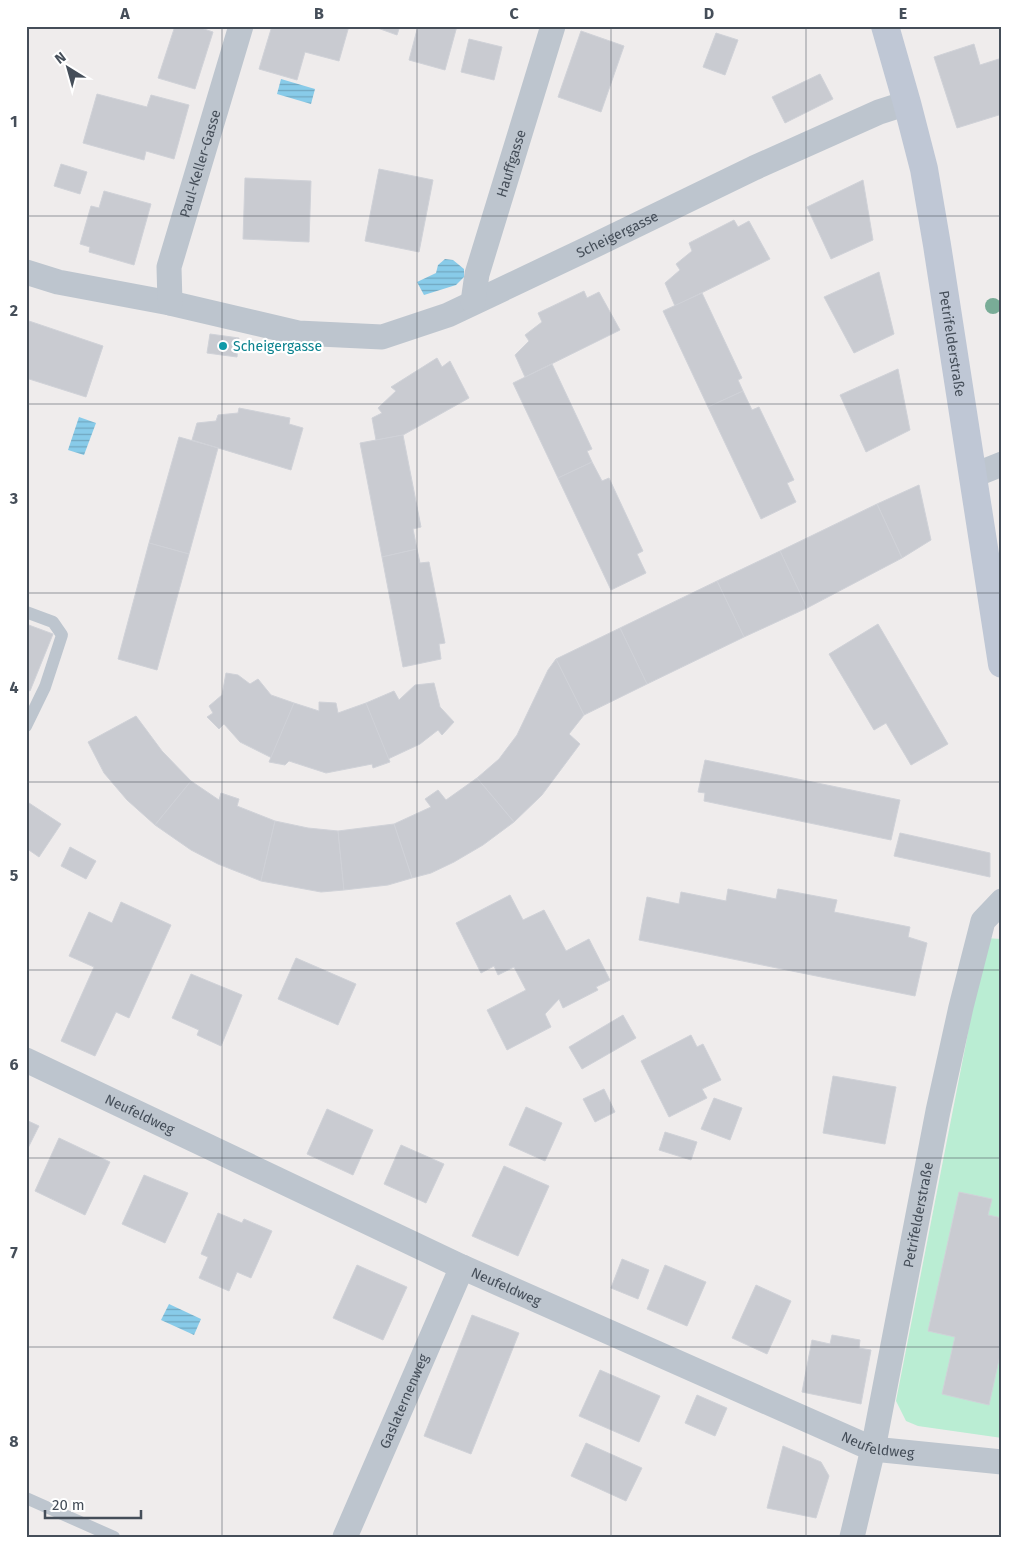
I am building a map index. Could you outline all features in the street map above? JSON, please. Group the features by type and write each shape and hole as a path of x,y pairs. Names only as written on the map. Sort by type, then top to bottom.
{"main road":[{"name":"Petrifelderstraße","path":"885,26 924,169 1002,664"}],"street":[{"name":"Paul-Keller-Gasse","path":"170,303 168,267 241,26"},
{"name":"Hauffgasse","path":"473,302 477,274 553,26"},
{"name":"Scheigergasse","path":"26,272 58,282 170,303 298,333 382,337 448,315 588,250 754,168 879,112 907,103"},
{"path":"972,476 1002,464"},
{"name":"Petrifelderstraße","path":"852,1537 873,1449 936,1121 961,1007 983,921 1002,901"},
{"name":"Neufeldweg","path":"26,1060 462,1267 873,1449 1002,1462"},
{"name":"Gaslaternenweg","path":"346,1537 462,1267"}],"lane":[{"path":"26,612 53,622 62,635 45,687 26,726"},
{"path":"26,1498 114,1537"}],"green space":[{"path":"984,938 1002,939 1002,1438 918,1426 906,1421 896,1401 967,1038"}],"water":[{"path":"281,79 315,89 311,104 277,94"},
{"path":"445,259 453,260 464,269 464,277 456,285 424,295 417,282 436,273 438,265"},
{"path":"79,417 96,423 84,455 68,450"},
{"path":"169,1304 201,1319 194,1335 161,1320"}],"building":[{"path":"175,26 195,26 213,32 195,89 158,78"},
{"path":"272,26 349,26 339,61 305,52 297,80 259,69"},
{"path":"372,26 400,26 397,35"},
{"path":"418,26 457,26 445,70 409,60"},
{"path":"581,31 624,46 601,112 558,97"},
{"path":"716,33 738,40 725,75 703,67"},
{"path":"469,39 502,47 494,80 461,72"},
{"path":"974,44 980,65 1002,58 1002,89 1000,89 1002,114 957,128 934,57"},
{"path":"820,74 833,99 785,123 772,97"},
{"path":"97,94 147,107 151,95 189,105 174,159 146,151 144,160 83,143"},
{"path":"61,164 87,172 80,194 54,186"},
{"path":"379,169 433,180 419,252 365,241"},
{"path":"245,178 311,181 309,242 243,239"},
{"path":"863,180 873,240 831,259 807,207"},
{"path":"104,191 151,204 134,265 89,252 90,247 80,244 91,206 99,208"},
{"path":"734,220 738,227 749,221 770,259 675,306 665,283 680,270 676,264 692,251 689,243"},
{"path":"879,272 894,334 854,353 824,297"},
{"path":"584,291 587,298 599,292 620,330 525,377 515,355 529,341 525,335 542,322 538,313"},
{"path":"702,293 742,378 738,380 743,391 708,407 663,311"},
{"path":"26,320 103,346 86,397 26,378"},
{"name":"Scheigergasse","path":"210,334 239,338 237,357 207,353"},
{"path":"437,358 442,367 450,361 469,398 403,435 376,440 372,418 382,413 378,408 396,391 391,387"},
{"path":"552,364 592,449 587,451 592,462 558,478 513,383"},
{"path":"898,369 910,430 866,452 840,395"},
{"path":"743,391 752,410 759,407 794,480 787,483 796,502 761,519 708,407"},
{"path":"239,408 290,418 289,424 303,428 291,470 192,440 197,423 216,421 218,415 238,413"},
{"path":"403,435 421,527 413,529 417,549 382,557 360,443"},
{"path":"179,437 218,448 189,554 149,543"},
{"path":"592,462 602,481 609,478 643,551 637,554 646,573 611,590 558,478"},
{"path":"919,485 931,540 902,558 877,504"},
{"path":"877,504 902,558 807,608 780,551"},
{"path":"149,543 189,554 157,670 118,659"},
{"path":"417,549 420,563 429,562 445,643 439,644 441,659 403,667 382,557"},
{"path":"780,551 807,608 744,637 717,581"},
{"path":"717,581 744,637 647,684 620,628"},
{"path":"26,624 53,634 30,691 26,689"},
{"path":"878,624 948,744 911,765 886,723 874,730 829,654"},
{"path":"620,628 647,684 584,715 556,659"},
{"path":"556,659 584,715 569,734 580,744 542,795 514,822 477,778 499,759 517,735 548,670"},
{"path":"226,673 238,675 250,684 258,679 271,695 294,703 272,758 240,742 224,724 219,729 207,717 213,713 209,706 222,695"},
{"path":"434,683 440,707 454,722 442,735 438,730 420,744 388,759 366,703 394,691 399,700 415,685"},
{"path":"319,702 336,703 338,713 366,703 390,762 373,768 372,764 326,773 289,761 285,765 269,762 294,703 319,711"},
{"path":"136,716 162,751 191,781 155,825 127,800 104,773 88,742"},
{"path":"705,760 900,800 891,840 704,801 705,793 698,792"},
{"path":"477,778 514,822 483,845 454,862 431,873 412,878 394,824 431,807 425,799 438,790 446,800"},
{"path":"191,781 219,800 221,793 239,799 237,806 275,821 261,881 218,864 191,850 155,825"},
{"path":"29,803 61,824 39,857 26,848 26,807"},
{"path":"275,821 308,828 338,831 344,890 321,892 261,881"},
{"path":"394,824 412,878 388,885 344,890 338,831"},
{"path":"900,833 990,853 990,877 894,856"},
{"path":"70,847 96,861 86,879 61,866"},
{"path":"728,889 776,899 778,889 837,900 834,912 910,927 908,937 927,943 915,996 639,940 647,897 679,904 681,892 726,901"},
{"path":"510,895 523,920 544,910 566,951 589,939 610,980 596,987 598,990 563,1008 559,999 545,1014 551,1027 507,1050 487,1010 526,990 514,967 498,975 494,966 481,973 456,923"},
{"path":"121,902 171,925 129,1018 116,1012 95,1056 61,1041 94,967 69,956 89,912 112,923"},
{"path":"296,958 356,984 338,1025 278,999"},
{"path":"191,974 242,995 221,1046 197,1035 199,1030 172,1018"},
{"path":"623,1015 636,1038 582,1069 569,1047"},
{"path":"691,1035 697,1047 703,1044 721,1080 702,1089 707,1098 669,1117 641,1061"},
{"path":"833,1076 896,1087 885,1144 823,1133"},
{"path":"604,1089 615,1112 595,1122 583,1099"},
{"path":"714,1098 742,1108 730,1140 701,1129"},
{"path":"526,1107 562,1123 545,1161 509,1145"},
{"path":"327,1109 373,1130 353,1175 307,1154"},
{"path":"26,1120 39,1126 26,1152"},
{"path":"665,1132 697,1142 691,1160 659,1150"},
{"path":"59,1138 110,1162 85,1215 35,1191"},
{"path":"401,1145 444,1164 426,1203 384,1184"},
{"path":"504,1166 549,1186 518,1256 472,1236"},
{"path":"144,1175 188,1193 165,1243 122,1224"},
{"path":"959,1192 992,1199 988,1215 1002,1218 1002,1346 989,1405 942,1394 955,1337 928,1331"},
{"path":"218,1213 242,1223 244,1219 272,1231 251,1278 237,1272 229,1291 199,1278 208,1257 201,1254"},
{"path":"622,1259 649,1270 638,1299 611,1288"},
{"path":"357,1265 407,1287 383,1340 333,1318"},
{"path":"665,1265 706,1282 687,1326 647,1309"},
{"path":"756,1285 791,1301 767,1354 732,1338"},
{"path":"472,1315 519,1333 471,1454 424,1436"},
{"path":"832,1335 860,1340 859,1348 871,1350 861,1404 802,1392 812,1340 830,1344"},
{"path":"600,1370 660,1396 639,1442 579,1416"},
{"path":"697,1395 727,1408 715,1436 685,1423"},
{"path":"586,1443 642,1468 626,1501 571,1476"},
{"path":"783,1446 821,1462 829,1476 816,1518 767,1508"}],"place":[{"name":"Scheigergasse","path":"223,346"}]}
